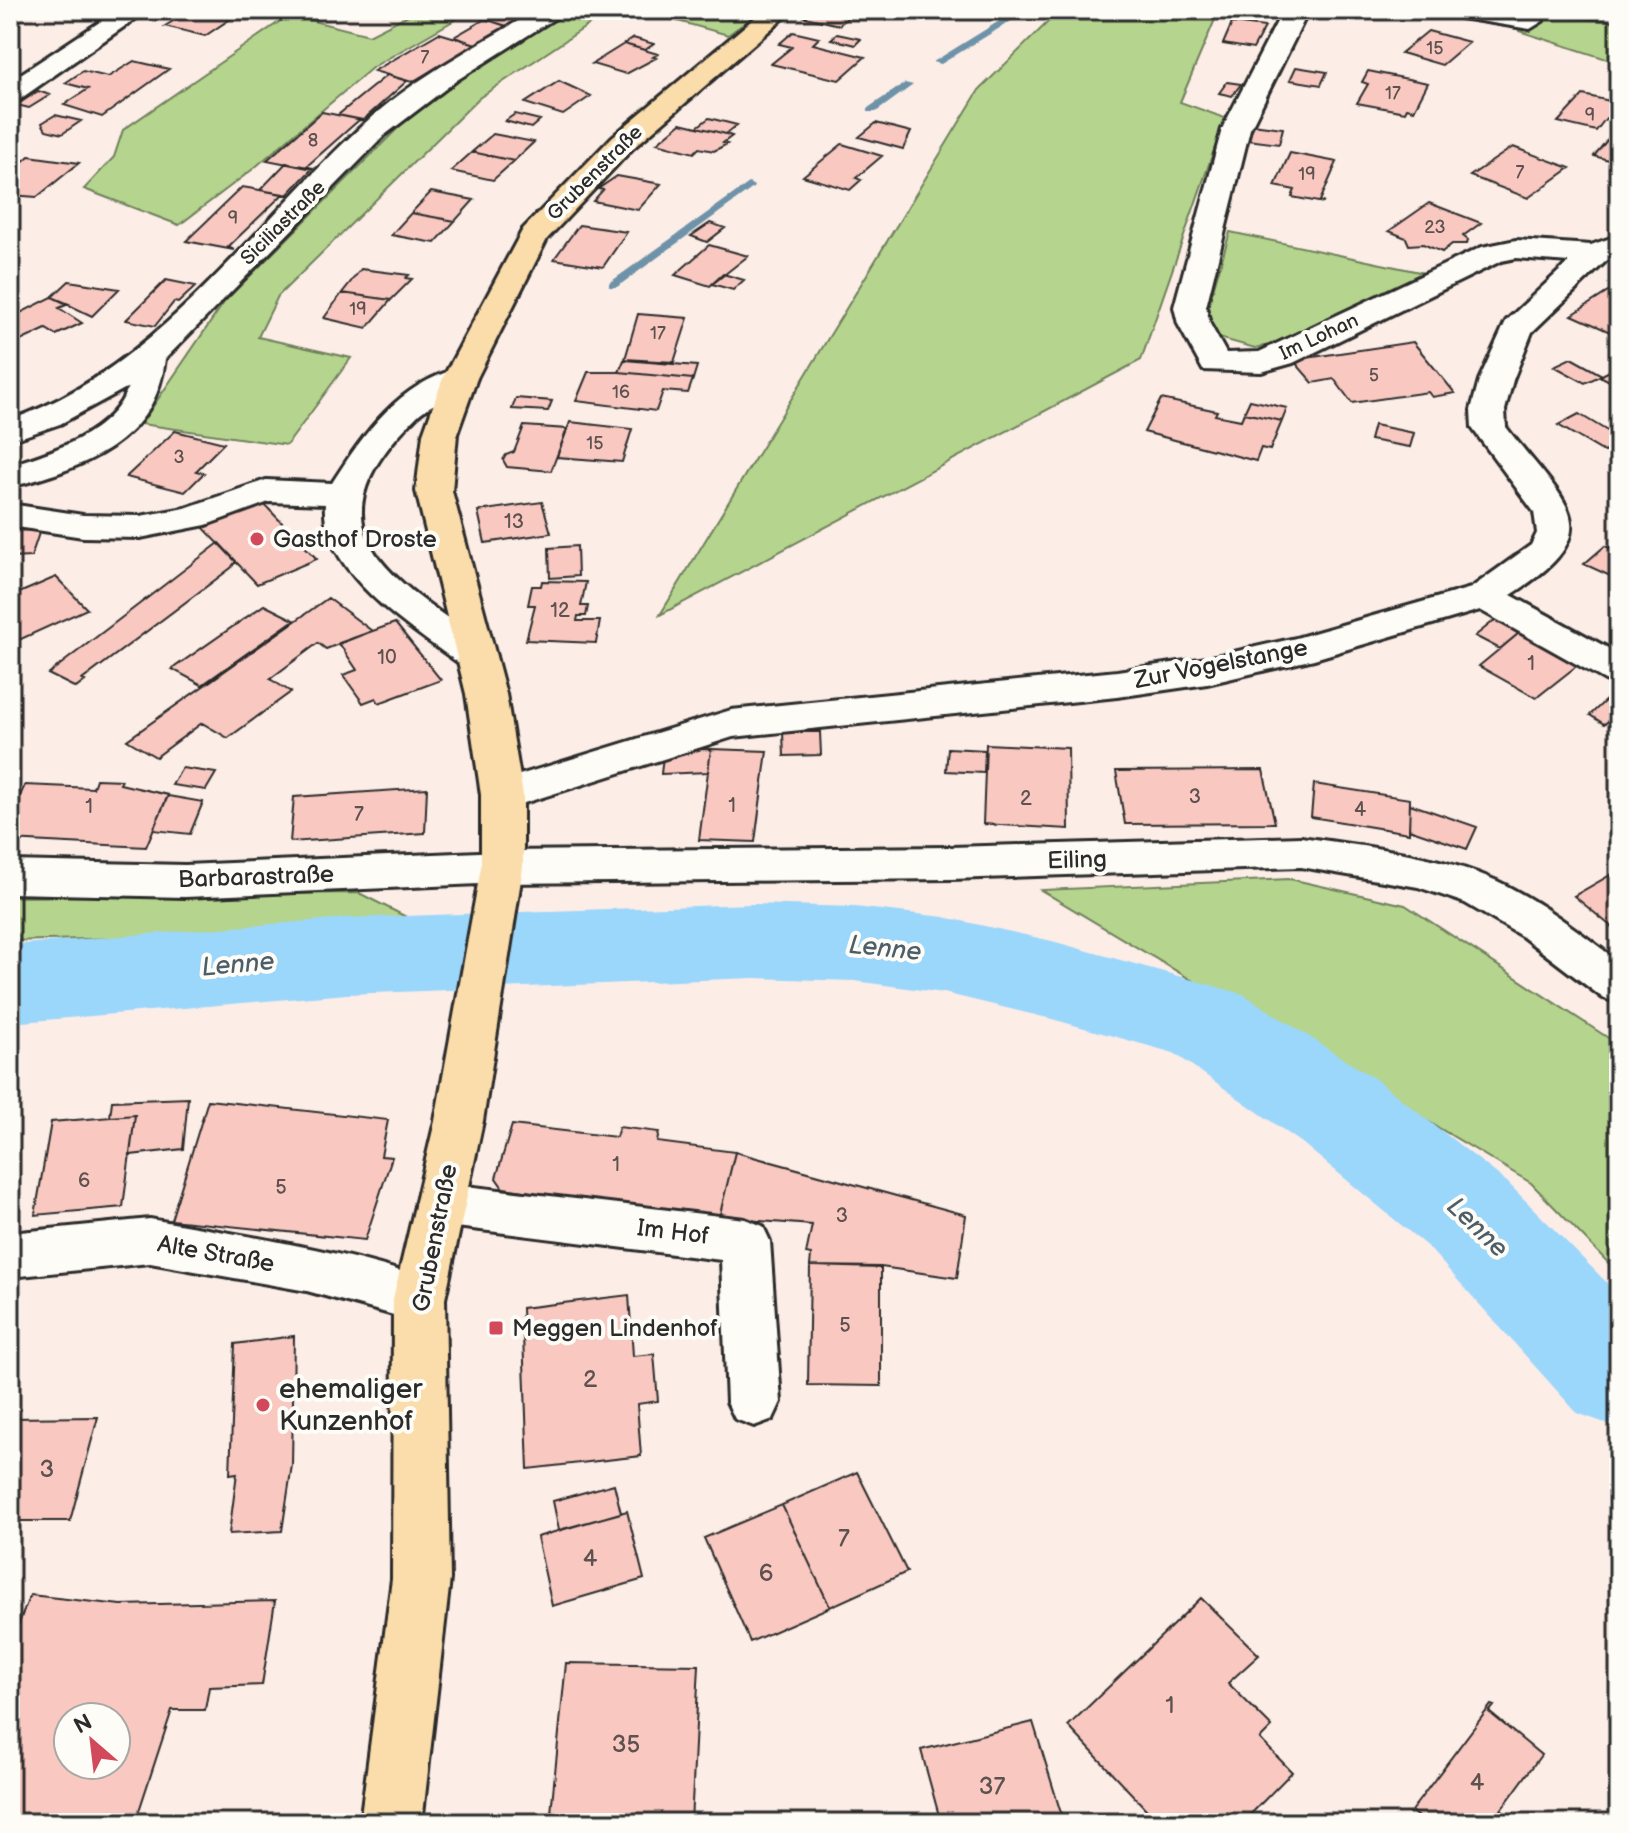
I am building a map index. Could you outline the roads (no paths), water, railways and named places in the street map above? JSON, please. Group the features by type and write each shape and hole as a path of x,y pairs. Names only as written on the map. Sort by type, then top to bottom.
{"main road":[{"name":"Grubenstraße","path":"391,1823 421,1579 419,1299 459,1121 501,875 502,795 477,657 434,491 440,434 460,378 534,235 622,143 734,45 780,10"}],"street":[{"path":"10,93 135,10"},
{"name":"Siciliastraße","path":"10,431 70,408 107,388 149,357 376,128 447,74 555,10"},
{"name":"Im Lohan","path":"1296,10 1236,129 1190,307 1194,324 1215,363 1261,362 1281,356 1493,253 1516,249 1607,250"},
{"path":"1461,10 1530,21"},
{"name":"Zur Vogelstange","path":"502,795 731,724 1117,684 1207,671 1300,650 1484,596 1547,551 1555,533 1552,511 1489,428 1488,410 1496,380 1517,328 1607,250"},
{"path":"10,476 66,458 118,425 142,395 149,357"},
{"path":"460,378 437,385 398,411 344,494 342,527 348,544 374,576 477,657"},
{"path":"10,515 83,526 140,527 193,517 266,491 344,494"},
{"path":"1484,596 1619,671"},
{"path":"1532,622 1587,636 1619,649"},
{"name":"Eiling","path":"501,875 1301,852 1422,872 1480,892 1539,925 1619,986"},
{"name":"Barbarastraße","path":"10,877 185,881 501,875"},
{"name":"Im Hof","path":"440,1204 745,1241 754,1402"},
{"name":"Alte Straße","path":"10,1255 150,1241 307,1269 419,1299"}],"waterway":[{"path":"938,62 1024,10"},
{"path":"872,110 908,85"},
{"path":"613,285 749,186"},
{"name":"Lenne","path":"10,984 347,956 753,941 855,944 944,955 1052,980 1207,1022 1340,1112 1468,1215 1619,1375"}],"place":[{"name":"Gasthof Droste","path":"257,539"},
{"name":"Meggen Lindenhof","path":"496,1328"},
{"name":"ehemaliger Kunzenhof","path":"263,1405"}]}
